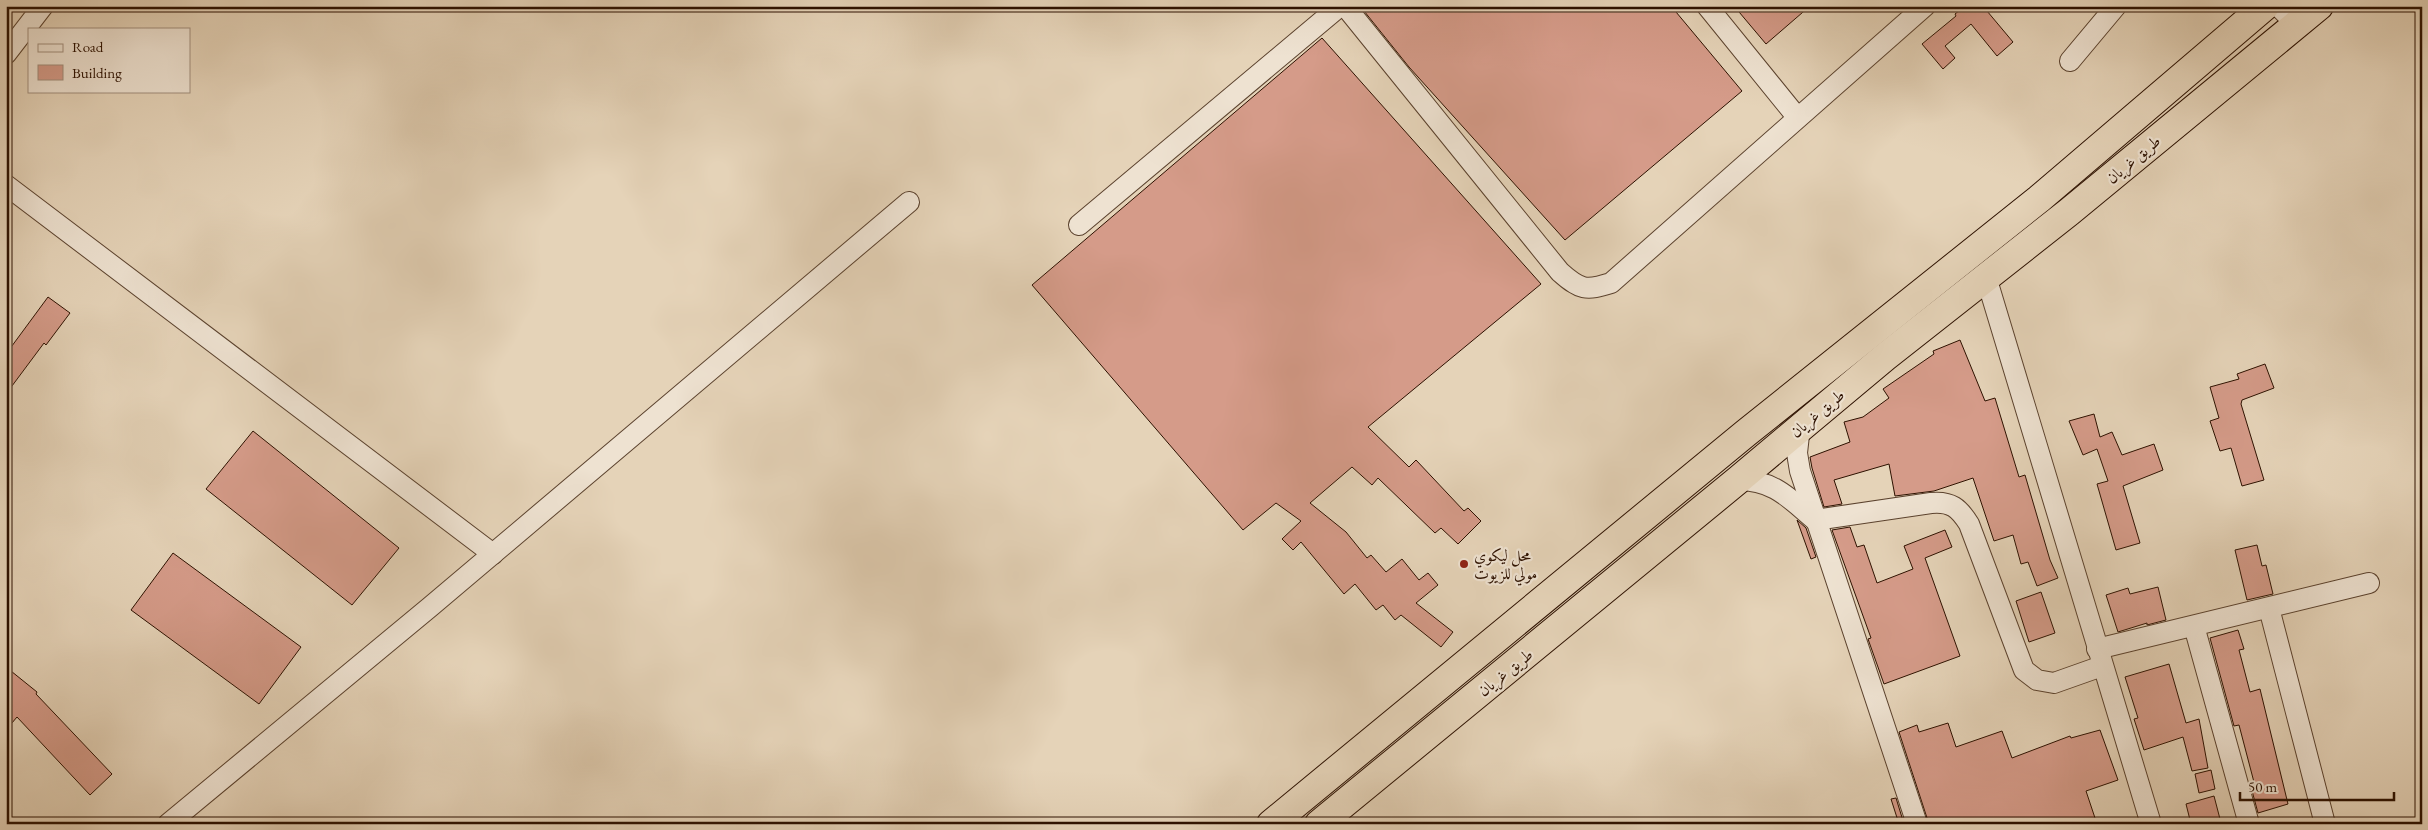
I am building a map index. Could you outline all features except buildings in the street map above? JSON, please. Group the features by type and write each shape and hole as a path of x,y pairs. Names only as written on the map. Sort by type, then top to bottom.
{"highway":[{"name":"طريق غريان","path":"1271,824 1746,433 2039,199 2265,6"},
{"name":"طريق غريان","path":"1319,824 1738,480 1800,426 2069,212 2319,6"}],"street":[{"path":"6,54 43,6"},
{"path":"1079,225 1340,6"},
{"path":"1345,6 1560,272 1575,286 1591,289 1611,283 1925,6"},
{"path":"1707,6 1797,117"},
{"path":"2070,61 2116,6"},
{"path":"2278,6 2297,25"},
{"path":"6,185 492,554"},
{"path":"168,824 910,202"},
{"path":"1986,277 2151,824"},
{"path":"1800,426 1797,453 1815,520 1917,824"},
{"path":"1738,480 1758,481 1776,488 1815,520 1942,502 1954,505 1969,524 2024,670 2037,680 2054,683 2100,657 2194,626 2369,583"},
{"path":"2269,608 2325,824"},
{"path":"2194,626 2249,824"}],"place":[{"name":"محل ليكوي مولي للزيوت","path":"1464,564"}]}
